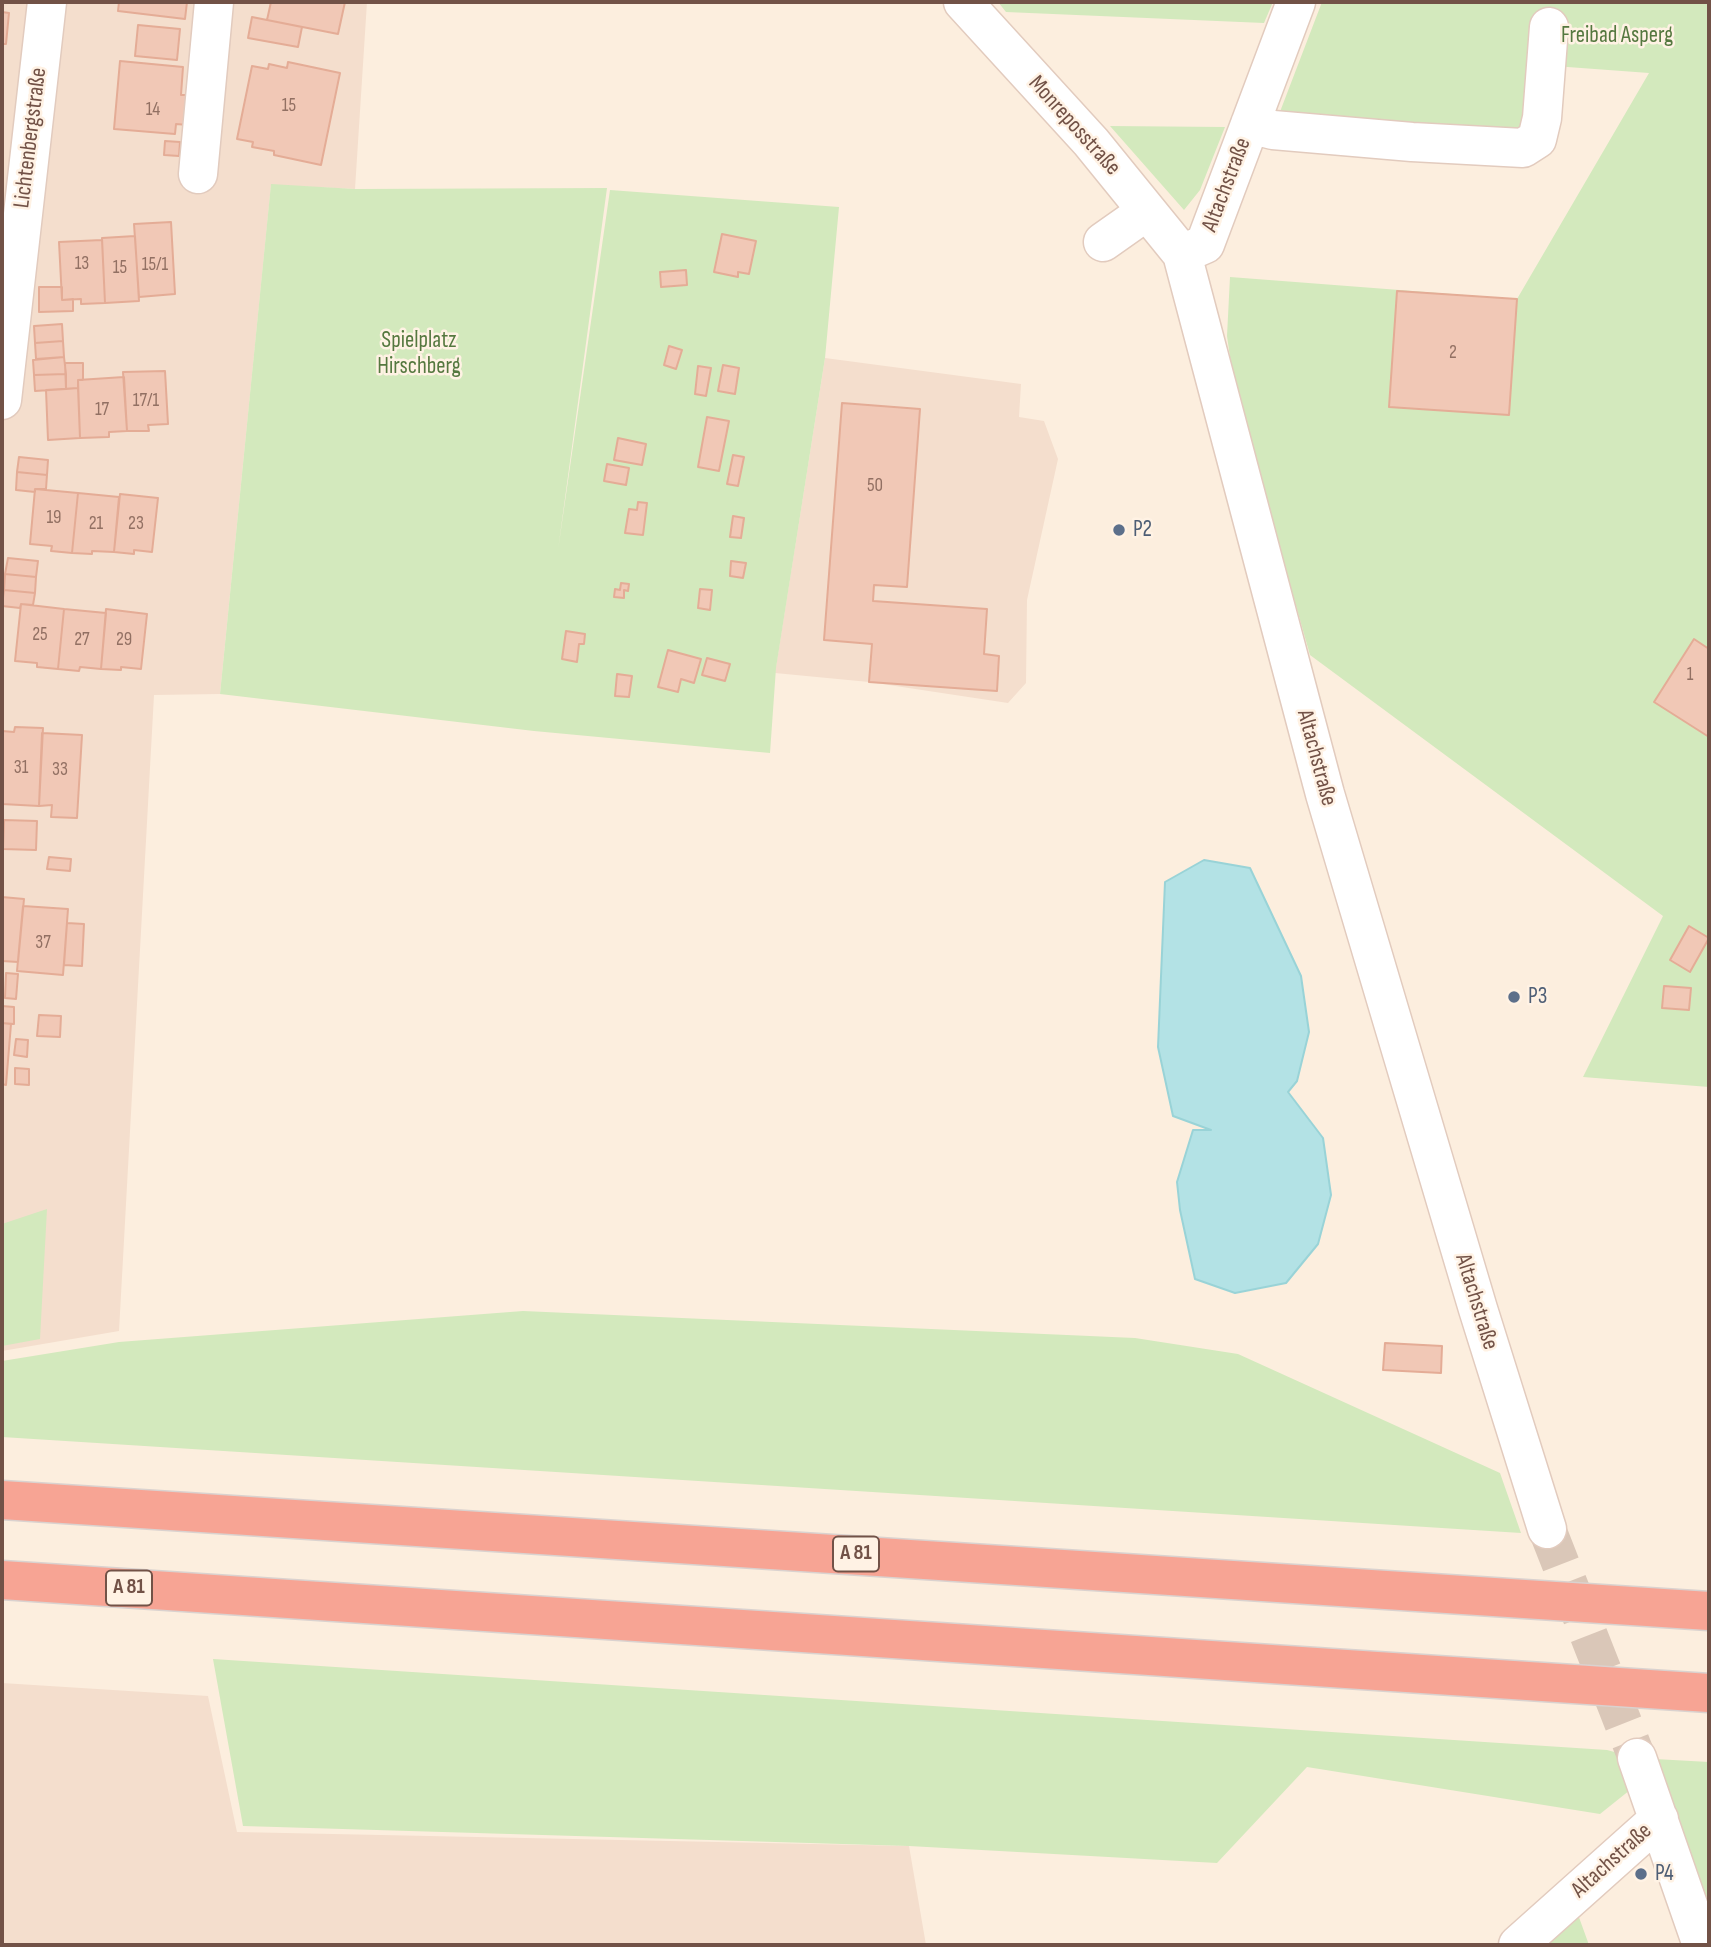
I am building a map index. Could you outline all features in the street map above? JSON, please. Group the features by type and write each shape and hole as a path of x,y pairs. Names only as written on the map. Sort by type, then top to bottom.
{"highway":[{"name":"A 81","path":"2,1500 1709,1611"},
{"name":"A 81","path":"2,1580 1709,1693"}],"street":[{"name":"Lichtenbergstraße","path":"2,400 47,2"},
{"path":"198,174 214,2"},
{"name":"Monreposstraße","path":"963,2 1091,142 1182,254"},
{"name":"Altachstraße","path":"1296,2 1205,244 1182,254 1325,794 1478,1309 1547,1529"},
{"path":"1250,124 1273,130 1523,148 1536,139 1542,118 1549,27"},
{"path":"1103,242 1147,211"},
{"name":"Altachstraße","path":"1518,1945 1658,1819 1637,1758"},
{"path":"1658,1819 1702,1945"}],"shaded area":[{"path":"2,2 367,2 355,189 271,185 220,694 154,695 119,1331 2,1351"},
{"path":"825,358 1021,384 1019,417 1044,421 1058,459 1027,600 1026,683 1008,703 869,682 775,673"},
{"path":"2,1683 208,1696 237,1832 909,1846 926,1945 2,1945"}],"green space":[{"path":"998,2 1273,2 1264,23 1006,12"},
{"name":"Freibad Asperg","path":"1322,2 1709,2 1709,1087 1583,1077 1663,916 1310,655 1235,392 1227,336 1230,277 1517,299 1649,73 1554,66 1537,139 1273,130"},
{"path":"1110,126 1225,127 1200,190 1184,210"},
{"name":"Spielplatz Hirschberg","path":"271,184 355,189 607,188 558,550 610,190 839,207 825,358 776,668 770,753 534,731 220,694"},
{"path":"47,1209 40,1339 2,1346 2,1224"},
{"path":"523,1311 1135,1338 1238,1354 1500,1473 1521,1533 2,1437 2,1361 119,1342"},
{"path":"213,1659 1607,1750 1637,1758 1709,1762 1709,1945 1645,1778 1600,1814 1307,1767 1217,1863 909,1846 243,1826"},
{"path":"1576,1909 1589,1945 1535,1945"}],"water":[{"path":"1204,860 1250,868 1301,976 1309,1032 1297,1081 1288,1092 1323,1138 1331,1195 1318,1244 1286,1283 1235,1293 1195,1279 1180,1210 1177,1182 1193,1130 1211,1130 1173,1116 1158,1047 1165,882"}],"building":[{"path":"119,2 187,2 185,19 118,11"},
{"path":"271,2 345,2 338,34 267,20"},
{"path":"2,12 9,13 6,44 2,44"},
{"path":"252,17 302,27 298,47 248,38"},
{"path":"138,25 180,29 177,60 135,56"},
{"path":"120,61 183,67 181,95 191,95 188,125 176,124 175,134 114,129"},
{"path":"288,62 340,73 321,165 274,155 274,151 252,147 253,142 237,139 252,66 268,69 269,64 287,68"},
{"path":"165,141 180,142 179,156 164,155"},
{"path":"171,222 175,294 139,297 134,224"},
{"path":"722,234 756,241 749,274 738,272 738,277 714,272"},
{"path":"135,236 139,301 105,303 102,238"},
{"path":"102,240 105,303 81,304 81,299 62,300 59,242"},
{"path":"686,270 687,285 661,287 660,272"},
{"path":"39,287 62,287 62,300 73,299 73,311 39,312"},
{"path":"1397,291 1517,299 1509,415 1389,407"},
{"path":"62,324 63,341 35,343 34,326"},
{"path":"63,341 64,357 36,359 35,343"},
{"path":"669,346 682,350 676,369 664,365"},
{"path":"64,357 66,374 34,375 33,360"},
{"path":"65,363 83,363 83,380 78,380 78,388 66,389"},
{"path":"723,365 739,368 735,394 718,391"},
{"path":"698,366 711,368 706,396 695,394"},
{"path":"165,371 168,424 148,425 149,431 127,431 123,372"},
{"path":"66,374 66,389 35,391 34,375"},
{"path":"124,377 127,431 109,432 109,437 80,438 78,380"},
{"path":"78,388 80,438 48,440 46,390"},
{"path":"842,403 920,409 907,587 874,585 873,601 987,609 984,654 999,656 997,691 869,682 872,644 824,640"},
{"path":"707,417 729,421 719,471 698,467"},
{"path":"618,438 646,444 642,465 614,460"},
{"path":"733,455 744,457 738,486 727,484"},
{"path":"19,457 48,460 47,475 17,472"},
{"path":"607,464 629,468 626,485 604,481"},
{"path":"17,472 47,475 46,489 35,489 35,492 16,490"},
{"path":"35,489 78,493 72,553 51,551 52,546 30,544"},
{"path":"78,493 119,497 114,552 72,553"},
{"path":"120,494 158,498 152,552 114,552"},
{"path":"638,502 647,503 643,535 625,533 629,509 637,510"},
{"path":"733,516 744,518 741,538 730,537"},
{"path":"8,558 38,561 36,577 5,574"},
{"path":"731,561 746,563 743,578 730,576"},
{"path":"5,574 36,577 35,593 4,590"},
{"path":"621,583 629,584 628,591 624,590 624,598 614,597 615,589 620,590"},
{"path":"700,589 712,590 710,610 698,608"},
{"path":"4,590 35,593 33,605 21,604 20,608 2,606"},
{"path":"21,604 64,609 58,669 15,661"},
{"path":"64,609 106,613 101,669 58,669"},
{"path":"106,609 147,614 141,669 101,669"},
{"path":"566,631 585,634 584,644 579,644 577,662 562,659"},
{"path":"1694,639 1709,649 1709,737 1654,702"},
{"path":"668,650 701,659 694,683 681,679 678,692 658,687"},
{"path":"707,658 730,664 725,681 702,675"},
{"path":"617,674 632,676 629,697 615,696"},
{"path":"15,727 43,728 39,806 2,804 2,731 14,732"},
{"path":"42,733 82,735 77,818 51,817 52,805 39,806"},
{"path":"4,820 37,821 36,850 3,849"},
{"path":"49,857 71,859 70,871 47,869"},
{"path":"2,897 24,899 18,962 2,961"},
{"path":"23,906 68,909 63,975 17,971"},
{"path":"67,923 84,924 82,966 64,965"},
{"path":"1689,926 1709,938 1690,972 1670,960"},
{"path":"6,973 18,974 16,999 5,998"},
{"path":"1664,986 1691,988 1689,1010 1662,1008"},
{"path":"2,1006 14,1007 14,1024 2,1023"},
{"path":"39,1015 61,1016 60,1037 37,1036"},
{"path":"2,1023 11,1024 6,1085 2,1084"},
{"path":"16,1039 28,1040 27,1057 14,1055"},
{"path":"15,1068 29,1069 29,1085 15,1084"},
{"path":"1385,1343 1442,1346 1441,1373 1383,1370"}],"tunnel":[{"path":"1547,1529 1637,1758"}],"place":[{"name":"P2","path":"1119,530"},
{"name":"P3","path":"1514,997"},
{"name":"P4","path":"1641,1874"}]}
